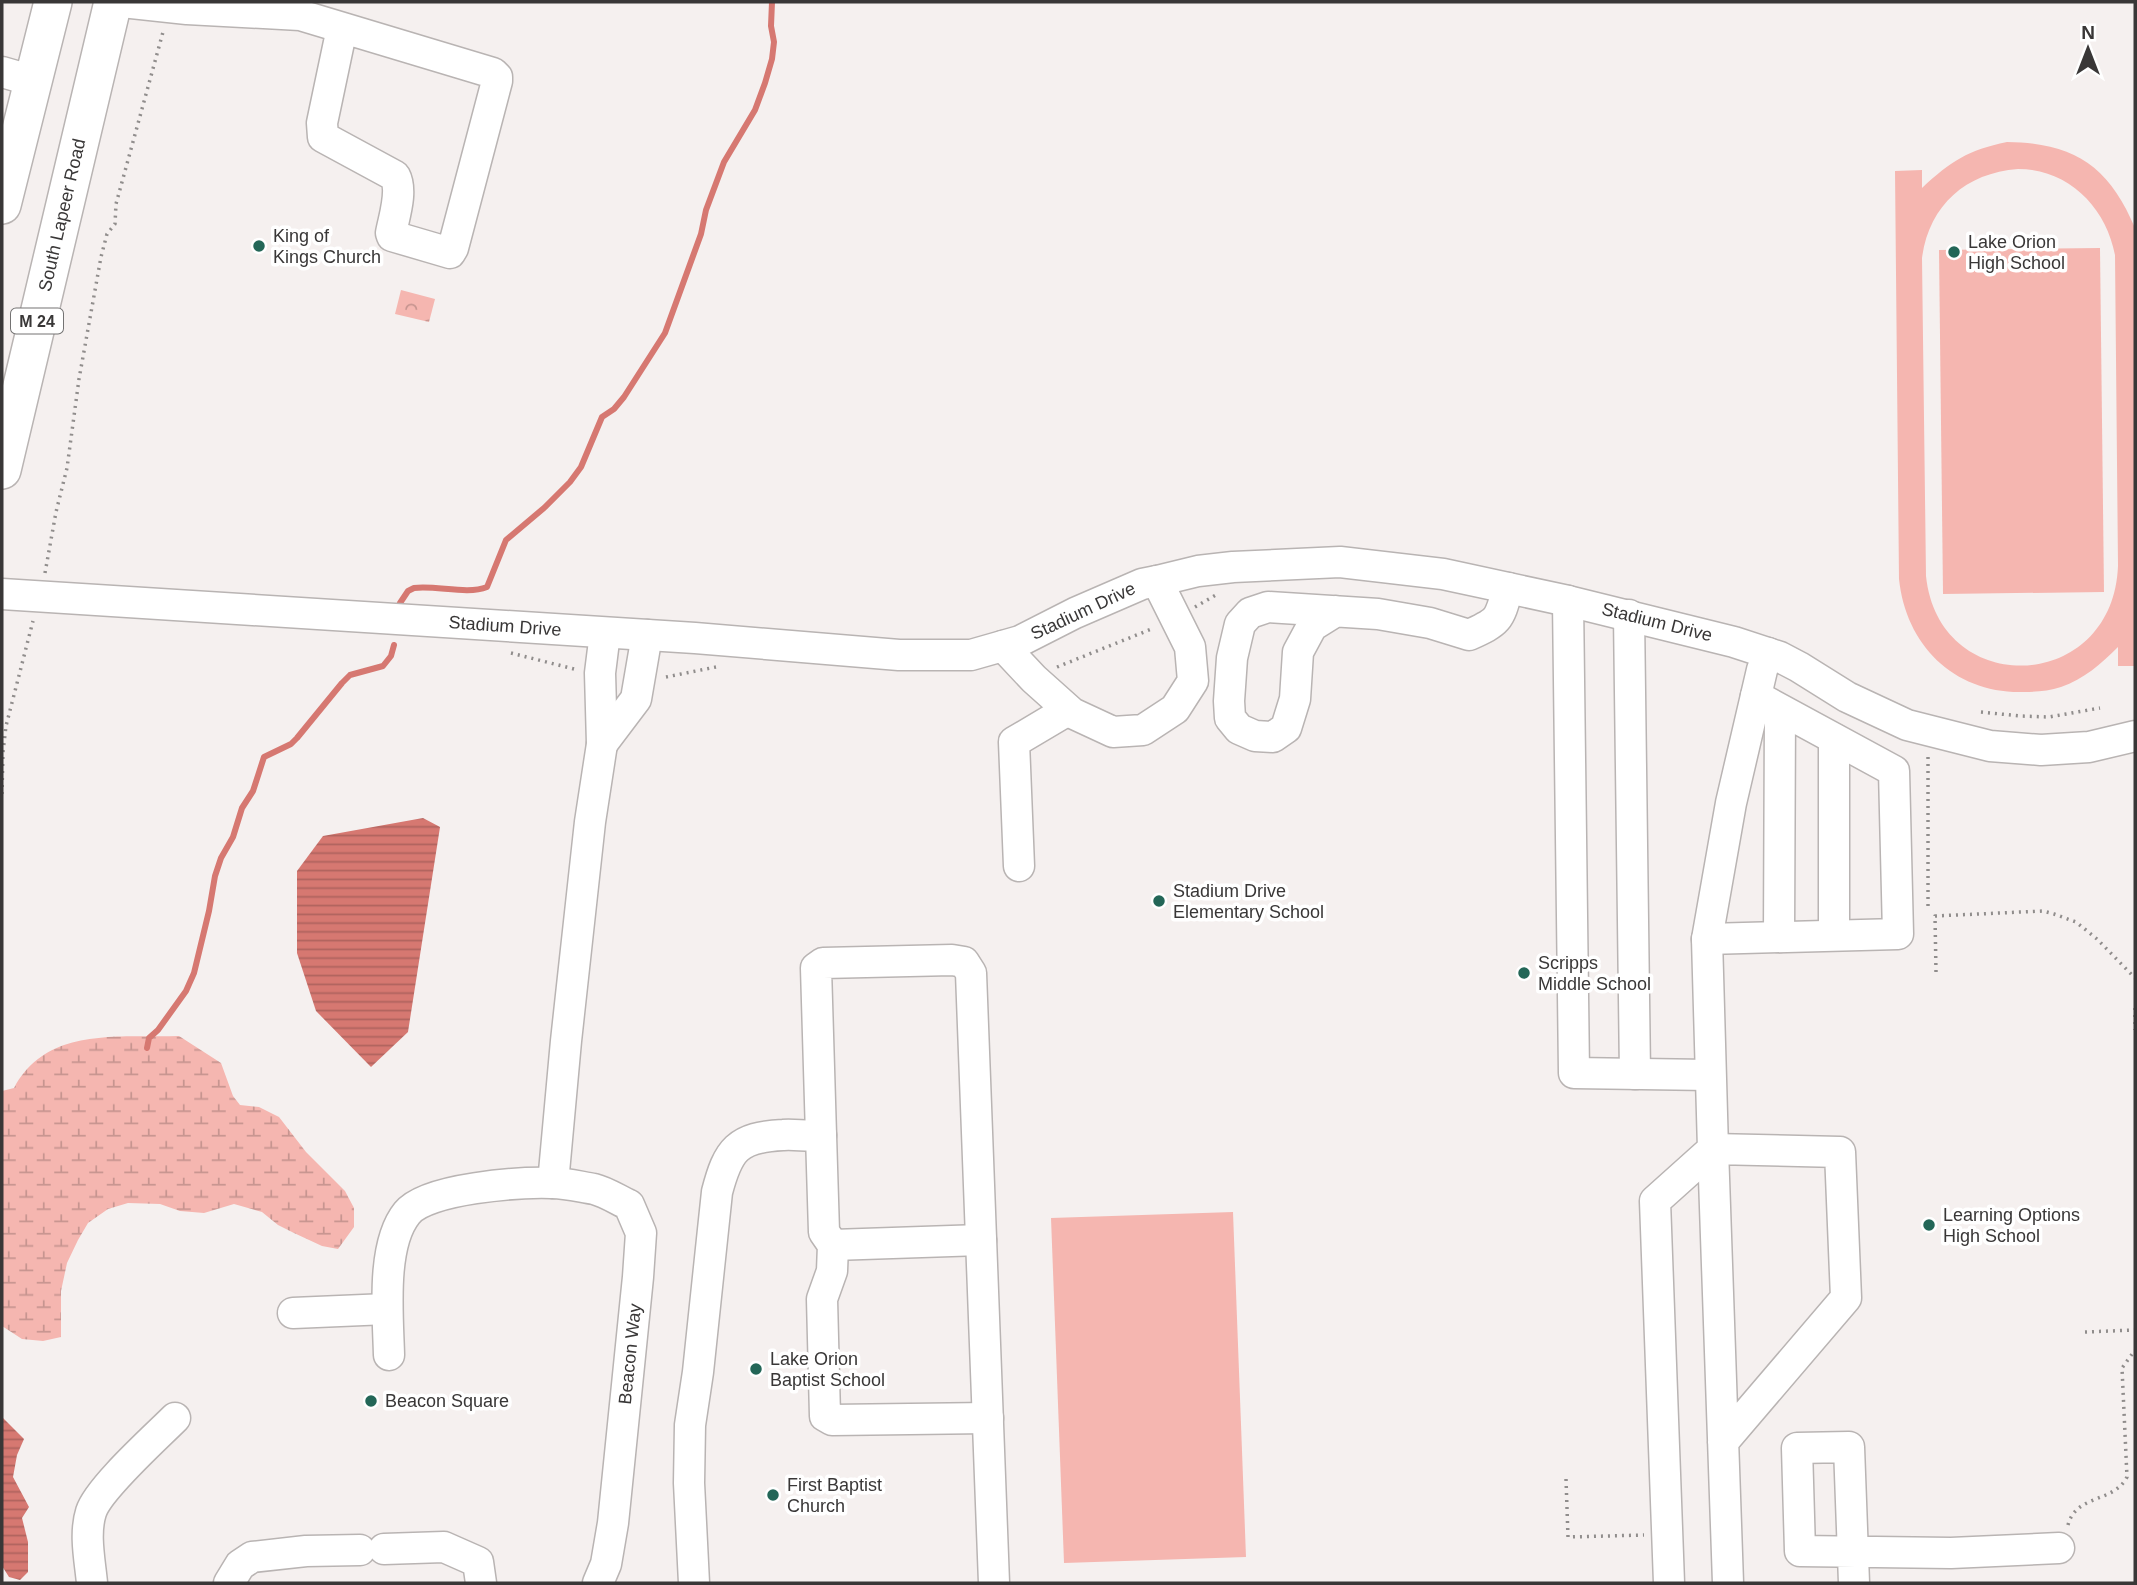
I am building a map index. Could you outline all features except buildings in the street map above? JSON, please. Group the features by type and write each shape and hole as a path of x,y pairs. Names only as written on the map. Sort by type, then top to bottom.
{"main road":[{"path":"2,205 18,77 53,2"},
{"name":"South Lapeer Road","path":"2,470 113,2"}],"street":[{"path":"122,2 288,13 342,28 493,73 497,77 450,253 393,236 391,233 398,191 395,176 323,137 322,123 342,28"},
{"name":"Stadium Drive","path":"2,594 647,635 899,655 971,655 1020,641 1075,613 1157,580 1233,567 1340,562 1443,574 1629,615 1734,642 1799,667 1847,697 1906,725 1990,746 2041,750 2089,747 2135,736"},
{"path":"1003,646 1034,680 1068,710 1113,732 1143,730 1175,709 1194,681 1190,647 1157,580"},
{"path":"1336,611 1312,626 1298,652 1295,699 1286,728 1273,737 1255,736 1239,729 1230,718 1232,659 1240,624 1250,613 1268,607 1336,611 1378,614 1430,623 1469,635 1491,625 1500,616 1508,588"},
{"path":"1568,601 1574,1073 1709,1074"},
{"path":"1629,615 1635,1074"},
{"path":"552,1183 590,822 602,744 600,673 605,633"},
{"path":"602,744 636,699 647,635"},
{"path":"1768,653 1779,937"},
{"path":"1707,939 1898,934 1894,771 1768,703"},
{"path":"1728,1583 1709,1074 1707,939 1731,803 1768,703"},
{"path":"1019,866 1014,743 1068,710"},
{"path":"1834,739 1834,935"},
{"path":"988,1418 832,1420 825,1416 822,1299 832,1271 833,1245 824,1232 816,968 823,963 952,960 964,962 971,972 988,1418 994,1583"},
{"path":"694,1583 689,1483 690,1425 717,1192 724,1164 734,1149 751,1139 784,1135 821,1135"},
{"path":"1669,1583 1655,1200 1713,1149 1840,1152 1846,1298 1723,1442"},
{"name":"Beacon Way","path":"389,1355 387,1309 391,1244 407,1212 430,1198 463,1189 552,1183 598,1190 629,1205 641,1233 613,1523 606,1564 598,1583"},
{"path":"833,1245 981,1240"},
{"path":"293,1313 387,1309"},
{"path":"92,1583 88,1528 91,1511 102,1493 174,1418"},
{"path":"229,1583 240,1565 252,1557 306,1550 444,1547 478,1562 481,1583"},
{"path":"1854,1583 1852,1550 1951,1553 2059,1549"}],"path":[{"path":"2,794 6,726 22,669 67,468 79,379 101,257 107,234 115,224 116,204 169,7"},
{"path":"1981,712 2049,717 2099,708"},
{"path":"1927,751 1928,911"},
{"path":"1936,971 1935,916 2043,911 2076,922 2097,939 2135,978"},
{"path":"2135,1007 2135,1030"},
{"path":"2085,1332 2135,1330"},
{"path":"2059,1549 2065,1542 2073,1513 2091,1500 2118,1490 2127,1477 2122,1368 2135,1350"},
{"path":"1566,1479 1568,1537 1653,1535"}],"green space":[{"path":"2007,142 2052,147 2086,162 2101,174 2113,189 2135,228 2135,666 2118,666 2118,647 2099,665 2069,684 2024,692 1976,685 1956,675 1938,661 1923,645 1912,625 1899,579 1895,171 1922,170 1922,188 1961,158","holes":["2018,169 2053,176 2082,194 2103,221 2115,255 2118,566 2109,608 2088,639 2058,658 2025,666 1991,661 1961,645 1938,616 1926,576 1922,258 1932,223 1941,208 1966,185 1999,172"]},
{"path":"2100,248 2104,592 1943,594 1939,250"},
{"path":"401,290 435,299 429,322 395,314"},
{"path":"179,1036 221,1063 233,1096 240,1105 259,1107 279,1117 306,1152 345,1191 354,1208 354,1227 338,1249 322,1246 294,1233 262,1212 234,1204 204,1213 180,1211 160,1204 128,1203 108,1209 88,1223 67,1263 61,1291 61,1337 43,1341 22,1339 2,1326 2,1091 14,1088 28,1068 45,1054 65,1045 109,1037"},
{"path":"1233,1212 1246,1557 1064,1563 1051,1218"}],"shaded area":[{"path":"423,818 440,827 408,1032 371,1067 316,1011 297,953 297,871 323,836"},
{"path":"2,1417 24,1439 17,1455 13,1477 29,1507 22,1518 28,1542 28,1572 20,1580 9,1577 2,1566"}],"waterway":[{"path":"400,603 408,591 414,588 470,590 487,587 506,540 570,482 581,467 602,417 614,409 624,397 665,333 724,162 755,110 765,83 774,42 771,26 772,2"},
{"path":"147,1048 149,1038 158,1030 186,991 194,973 215,876 233,837 242,808 253,791 264,757 291,744 350,675 383,666 391,656 394,645"}],"place":[{"name":"King of Kings Church","path":"259,246"},
{"name":"Lake Orion High School","path":"1954,252"},
{"name":"Stadium Drive Elementary School","path":"1159,901"},
{"name":"Scripps Middle School","path":"1524,973"},
{"name":"Learning Options High School","path":"1929,1225"},
{"name":"Lake Orion Baptist School","path":"756,1369"},
{"name":"Beacon Square","path":"371,1401"},
{"name":"First Baptist Church","path":"773,1495"}]}
